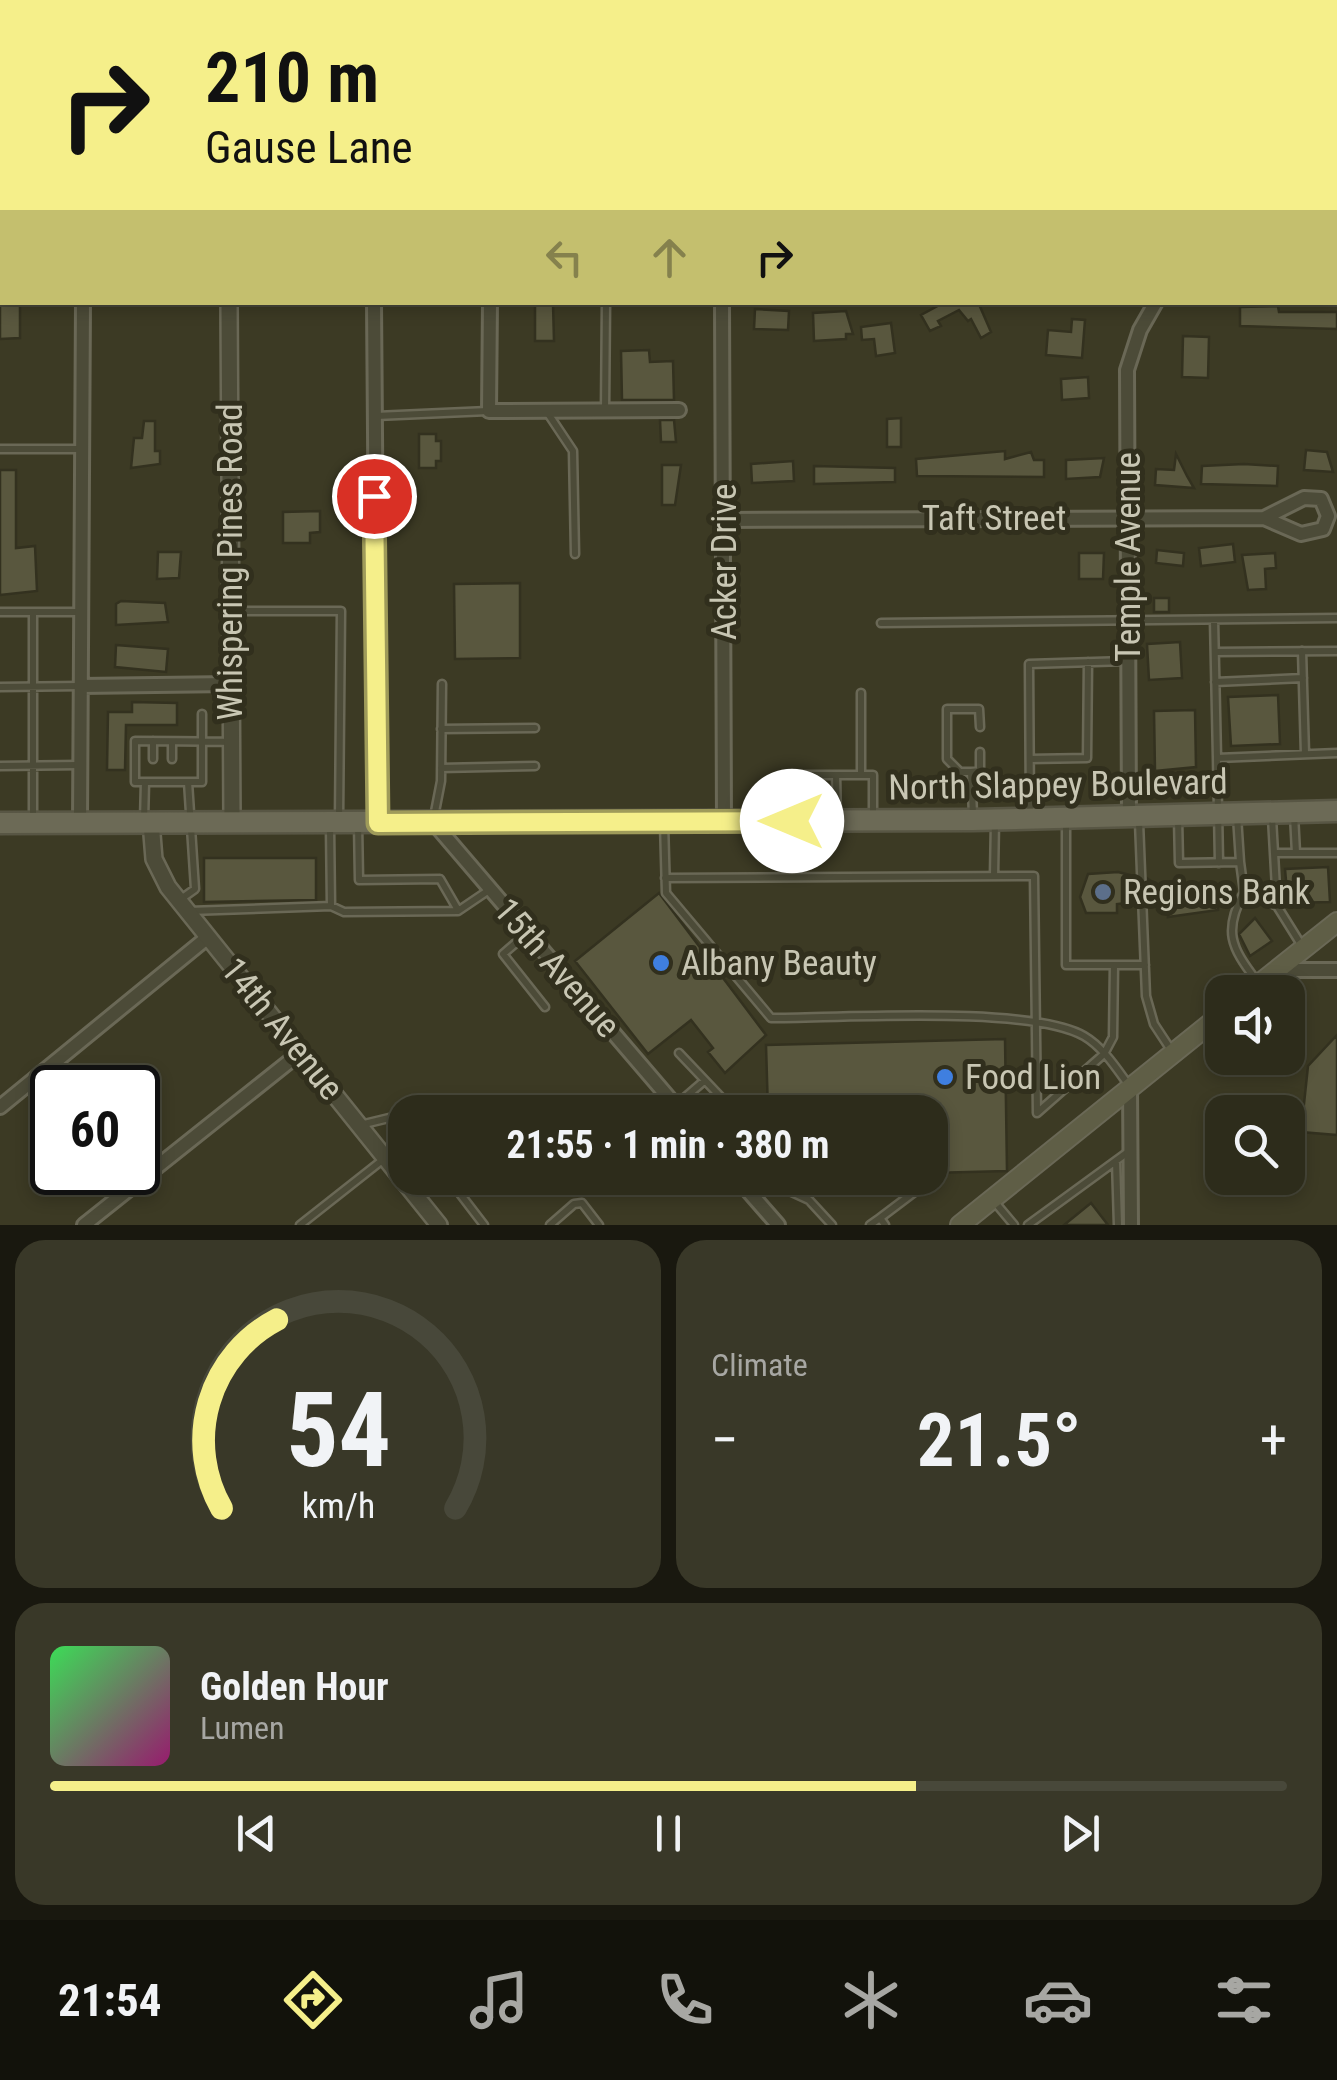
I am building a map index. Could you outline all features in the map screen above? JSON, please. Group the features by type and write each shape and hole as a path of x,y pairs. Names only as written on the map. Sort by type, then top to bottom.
{"main road":[{"name":"North Slappey Boulevard","path":"0,822 1030,820 1337,811"},
{"path":"1271,975 1337,922"},
{"path":"960,1225 1205,1028"}],"street":[{"path":"80,822 83,305"},
{"name":"Whispering Pines Road","path":"229,305 232,822"},
{"path":"351,822 374,416 374,305"},
{"path":"490,305 489,412 679,410"},
{"name":"Acker Drive","path":"722,305 724,821"},
{"name":"Temple Avenue","path":"1134,818 1128,661 1128,370 1140,330 1154,305"},
{"name":"Taft Street","path":"724,520 1264,518 1301,534 1323,529 1327,507 1321,500 1304,498 1264,518"},
{"path":"81,686 231,684"},
{"name":"14th Avenue","path":"147,822 154,860 184,906 440,1225"},
{"name":"15th Avenue","path":"434,822 666,1095"},
{"path":"0,1107 208,937"},
{"path":"1278,970 1337,970"},
{"path":"84,1225 300,1053"},
{"path":"1130,1088 1131,1225"},
{"path":"754,1196 778,1225"}],"lane":[{"path":"605,410 606,305"},
{"path":"546,411 573,450 575,554"},
{"path":"374,416 489,412"},
{"path":"0,449 82,449"},
{"path":"230,611 341,611 351,822 359,880 440,879 458,910"},
{"path":"0,612 81,612"},
{"path":"32,612 34,822"},
{"path":"881,623 1337,618"},
{"path":"1214,620 1217,758 1244,892 1231,915 1234,950 1247,975"},
{"path":"1302,651 1305,754"},
{"path":"1215,652 1337,651"},
{"path":"1030,820 1029,664 1128,661"},
{"path":"1030,758 1088,758 1088,662"},
{"path":"1216,682 1303,678"},
{"path":"434,822 441,768 442,684"},
{"path":"0,687 81,686"},
{"path":"861,693 861,775"},
{"path":"976,772 960,772 947,759 948,709 979,708 980,727"},
{"path":"202,714 203,741 202,782 172,778 135,782 135,741 203,741 231,742"},
{"path":"442,729 535,728"},
{"path":"153,741 153,760"},
{"path":"172,742 172,759"},
{"path":"973,820 980,752"},
{"path":"1217,758 1337,753"},
{"path":"0,766 80,766"},
{"path":"441,768 535,766"},
{"path":"792,821 792,775 873,775 874,820"},
{"path":"836,775 837,820"},
{"path":"147,822 150,779"},
{"path":"184,906 194,889 188,782"},
{"path":"1294,814 1296,853"},
{"path":"1272,815 1277,906 1304,949"},
{"path":"1219,863 1227,816"},
{"path":"1178,817 1179,863 1240,862"},
{"path":"1134,818 1145,964 1154,1024 1173,1054"},
{"path":"1066,819 1066,965 1145,964"},
{"path":"994,876 995,820"},
{"path":"664,821 666,892 771,1018 1014,1018 1082,1035 1104,1054 1130,1088"},
{"path":"331,906 351,822"},
{"path":"1274,853 1337,853"},
{"path":"665,878 1034,876 1037,1114 1104,1054 1113,1037 1114,964"},
{"path":"184,906 331,906 344,912 458,910 490,890"},
{"path":"1244,892 1277,906"},
{"path":"527,933 503,954 546,1007"},
{"path":"679,1053 718,1095"},
{"path":"691,1095 704,1081"},
{"path":"360,1125 388,1118"},
{"path":"1028,1225 1130,1150"},
{"path":"300,1225 386,1158"},
{"path":"1116,1160 1118,1225"},
{"path":"461,1195 484,1225"},
{"path":"800,1195 810,1200 832,1225"},
{"path":"870,1225 883,1221 913,1195"},
{"path":"992,1199 1014,1225"},
{"path":"550,1225 574,1204 582,1204 599,1225"}],"building":[{"path":"0,305 20,305 20,338 0,339"},
{"path":"535,305 553,305 554,341 535,341"},
{"path":"939,305 979,305 991,332 981,338 971,319 968,321 959,310 938,321 941,326 930,331 921,315"},
{"path":"1278,306 1279,312 1337,312 1337,329 1240,326 1240,307"},
{"path":"755,309 789,311 788,330 754,329"},
{"path":"846,311 853,334 846,334 846,339 814,341 813,313"},
{"path":"1072,319 1085,320 1082,358 1046,355 1048,330 1071,332"},
{"path":"891,323 895,353 876,356 874,339 862,340 861,327"},
{"path":"1183,336 1209,337 1208,378 1182,377"},
{"path":"649,350 650,362 673,361 674,400 622,400 621,351"},
{"path":"1088,377 1089,398 1062,400 1061,379"},
{"path":"901,418 901,447 887,447 887,419"},
{"path":"660,420 674,420 676,442 661,442"},
{"path":"144,421 155,421 155,451 160,451 160,464 131,468 134,438 142,438"},
{"path":"419,434 436,434 436,441 441,441 441,461 436,461 436,468 419,468"},
{"path":"1306,450 1327,452 1333,472 1304,470"},
{"path":"1005,451 1005,459 1031,452 1034,460 1044,460 1044,477 917,476 916,459"},
{"path":"1176,454 1194,488 1155,485 1156,469 1174,470"},
{"path":"1104,458 1100,477 1066,479 1066,460"},
{"path":"793,461 794,481 752,483 751,464"},
{"path":"662,465 681,465 675,505 662,505"},
{"path":"814,466 895,468 895,482 814,484"},
{"path":"1202,466 1278,466 1277,486 1201,484"},
{"path":"0,470 16,470 16,548 35,546 37,591 0,595"},
{"path":"342,476 364,477 363,492 342,492"},
{"path":"320,511 320,532 310,533 310,543 283,543 283,512"},
{"path":"1233,544 1235,562 1201,566 1199,548"},
{"path":"1157,550 1184,553 1183,566 1156,563"},
{"path":"158,552 181,552 179,578 157,579"},
{"path":"1079,553 1104,553 1103,579 1079,579"},
{"path":"1275,553 1276,568 1265,569 1266,589 1248,590 1242,555"},
{"path":"520,583 520,658 455,659 454,584"},
{"path":"1154,598 1169,598 1169,612 1154,612"},
{"path":"165,603 168,622 116,625 116,604"},
{"path":"1180,642 1182,678 1149,680 1147,644"},
{"path":"116,645 168,649 166,672 115,667"},
{"path":"1278,695 1280,744 1231,746 1228,697"},
{"path":"132,702 177,703 177,725 126,725 125,770 107,770 108,712 132,712"},
{"path":"1195,710 1196,767 1155,771 1154,711"},
{"path":"204,858 316,858 316,900 204,902"},
{"path":"1328,867 1330,902 1288,903 1285,869"},
{"path":"1118,872 1134,876 1135,902 1117,904 1117,913 1086,913 1080,897 1088,874"},
{"path":"1148,879 1157,885 1219,885 1218,910 1168,917 1170,899 1149,901"},
{"path":"659,893 766,1035 725,1073 708,1052 713,1048 691,1020 648,1054 575,961"},
{"path":"1255,918 1272,941 1250,956 1239,934"},
{"path":"1337,1035 1337,1135 1305,1132 1308,1066"},
{"name":"Food Lion","path":"1005,1039 1007,1171 948,1173 948,1095 767,1095 766,1045"},
{"path":"1091,1203 1108,1225 1064,1225"}],"place":[{"name":"Regions Bank","path":"1103,892"},
{"name":"Albany Beauty","path":"661,963"},
{"name":"Food Lion","path":"945,1077"}],"route":[{"path":"374,496 378,823 792,821"}]}
